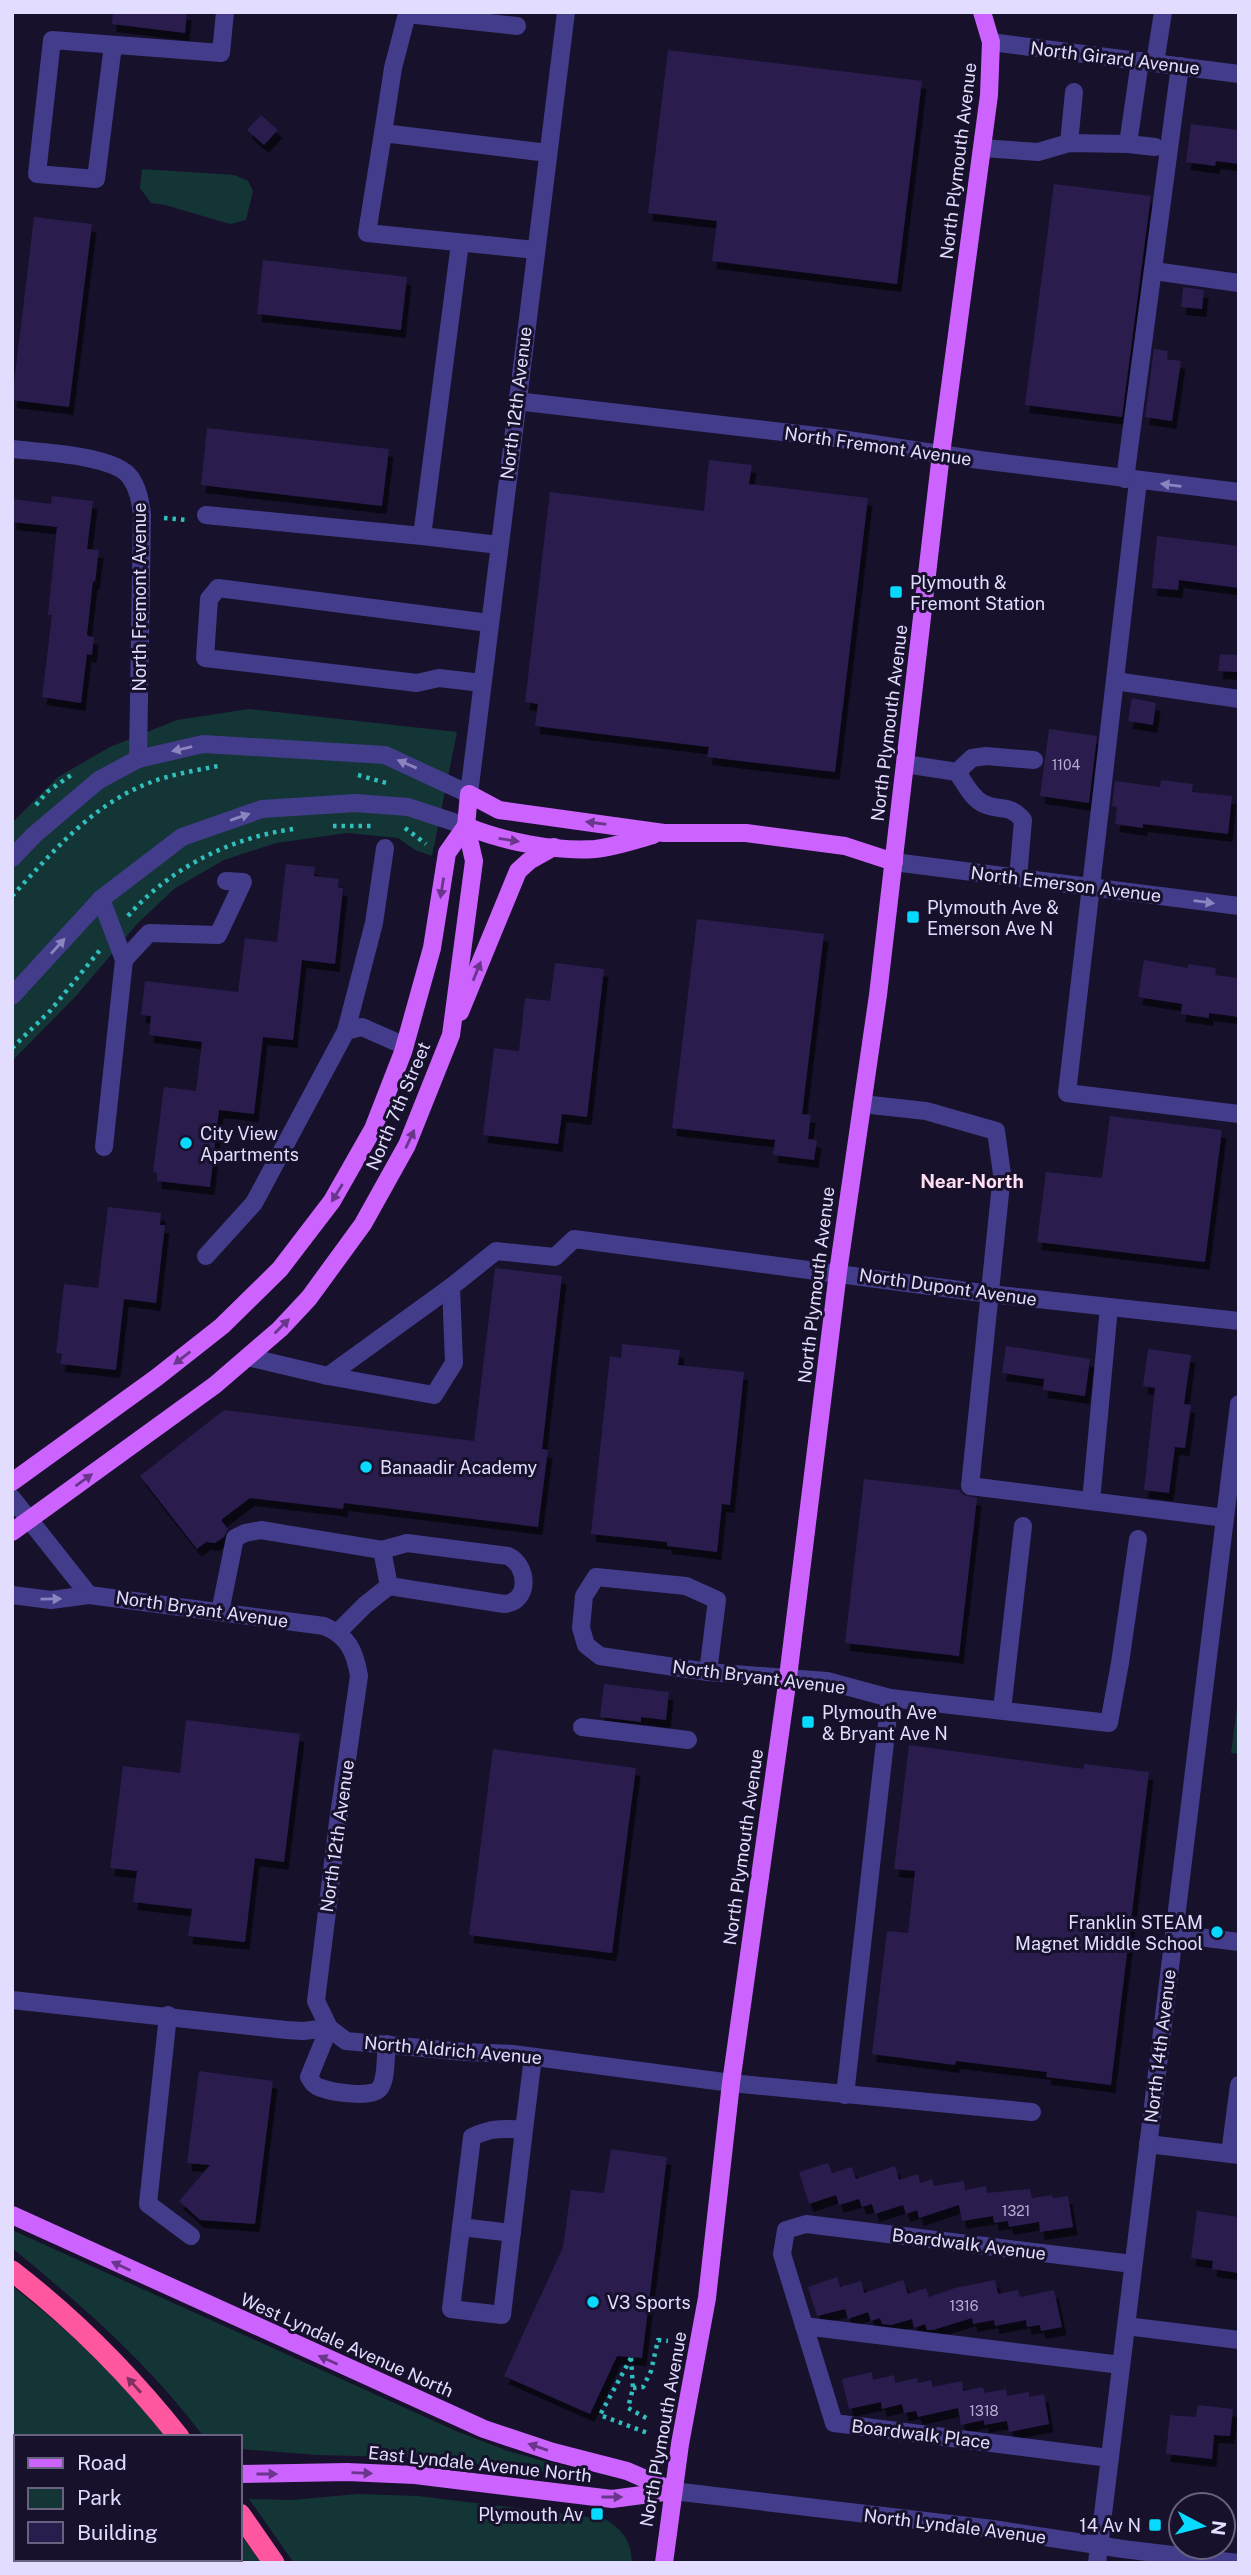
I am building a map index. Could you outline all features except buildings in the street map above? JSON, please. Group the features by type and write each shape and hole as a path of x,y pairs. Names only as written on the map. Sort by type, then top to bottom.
{"highway":[{"path":"12,2271 83,2330 177,2435"},
{"path":"242,2517 274,2563"}],"main road":[{"name":"North Plymouth Avenue","path":"664,2563 673,2491 707,2298 732,2083 788,1677 838,1272 894,862 941,454 989,95 991,42 982,12"},
{"name":"North 7th Street","path":"12,1532 215,1385 280,1329 309,1298 363,1224 407,1145 425,1106 451,1035 474,861 466,825 468,794"},
{"path":"468,794 499,810 664,833 746,832 845,846 894,862"},
{"name":"North 7th Street","path":"12,1482 222,1326 280,1269 307,1237 353,1167 378,1116 405,1046 432,948 447,853 466,825"},
{"path":"466,825 494,838 554,847 595,849 664,833"},
{"path":"451,1035 518,871 529,861 554,847"},
{"name":"West Lyndale Avenue North","path":"12,2215 484,2429 553,2452 627,2471 673,2491"},
{"name":"East Lyndale Avenue North","path":"242,2474 415,2475 612,2499 673,2491"}],"street":[{"path":"113,45 96,179 37,174 52,40 220,53 225,12"},
{"name":"North 12th Avenue","path":"468,794 566,12"},
{"path":"1128,144 1147,62 1163,12"},
{"path":"517,26 407,14 393,68 367,233 536,250"},
{"name":"North Girard Avenue","path":"991,42 1239,74"},
{"path":"1180,66 1131,480 1115,681 1067,1093 1239,1114"},
{"path":"1069,143 1074,92"},
{"path":"383,133 548,153"},
{"path":"982,148 1038,152 1069,143 1155,147"},
{"path":"422,536 460,243"},
{"path":"1154,271 1239,283"},
{"name":"North Fremont Avenue","path":"516,401 834,438 1131,480 1239,492"},
{"name":"North Fremont Avenue","path":"12,449 88,458 108,464 128,474 138,491 142,514 138,759"},
{"path":"206,515 499,545"},
{"path":"482,683 439,678 417,683 205,658 209,599 218,588 489,623"},
{"path":"1115,681 1239,698"},
{"path":"12,858 34,835 99,780 138,759 203,744 385,755 468,794"},
{"path":"957,772 972,758 986,756 1034,760"},
{"path":"905,764 957,772 968,790 982,803 1015,810 1023,820 1018,878"},
{"path":"12,996 101,899 182,837 262,809 355,803 408,807 466,825"},
{"path":"206,1256 254,1203 346,1031 374,923 385,848"},
{"name":"North Emerson Avenue","path":"894,862 1239,906"},
{"path":"124,960 149,933 218,935 243,882 226,881"},
{"path":"101,899 124,960 104,1147"},
{"path":"346,1031 362,1027 405,1046"},
{"path":"862,1104 926,1111 996,1131 1002,1174 970,1486 1225,1518"},
{"name":"North Dupont Avenue","path":"452,1287 495,1251 555,1257 574,1239 990,1294 1239,1321"},
{"path":"248,1357 328,1376 434,1395 454,1363 452,1287"},
{"path":"328,1376 452,1287"},
{"path":"1091,1501 1109,1307"},
{"name":"North 14th Avenue","path":"1098,2554 1239,1404"},
{"path":"12,1498 89,1595"},
{"path":"1002,1710 1023,1527"},
{"path":"220,1612 235,1538 245,1532 261,1530 383,1550 407,1543 508,1556 519,1564 524,1581 515,1601 504,1604 389,1586 365,1605 344,1638"},
{"name":"North Bryant Avenue","path":"708,1672 718,1600 686,1586 596,1577 584,1596 580,1628 586,1645 600,1656 708,1672 827,1681 890,1698 1109,1723 1138,1539"},
{"path":"383,1550 389,1586"},
{"name":"North Bryant Avenue","path":"12,1595 51,1600 89,1595 324,1626 344,1638"},
{"name":"North 12th Avenue","path":"329,2028 316,2001 359,1676 357,1658 344,1638"},
{"path":"845,2095 890,1698"},
{"path":"582,1727 688,1740"},
{"path":"1174,1934 1239,1942"},
{"name":"North Aldrich Avenue","path":"12,2000 286,2030 329,2028 346,2041 533,2057 732,2083 1032,2112"},
{"path":"168,2015 148,2204 191,2236"},
{"path":"329,2028 309,2077 314,2085 321,2089 369,2095 377,2092 382,2085 387,2044"},
{"path":"524,2130 498,2128 472,2137 451,2309 502,2315 533,2057"},
{"path":"1148,2144 1235,2155 1239,2085"},
{"name":"Boardwalk Avenue","path":"806,2224 1132,2264"},
{"name":"Boardwalk Place","path":"806,2224 786,2230 782,2254 834,2423 1110,2458"},
{"path":"461,2227 512,2233"},
{"path":"804,2326 1121,2365"},
{"path":"1126,2326 1239,2340"},
{"name":"North Lyndale Avenue","path":"673,2491 993,2529 1098,2554 1238,2563"}],"path":[{"path":"12,896 71,833 105,808 143,785 186,772 220,766"},
{"path":"351,772 401,788"},
{"path":"402,825 426,844"},
{"path":"331,826 376,826"},
{"path":"12,1048 50,1011 112,934 153,892 201,859 224,847 258,835 300,828"},
{"path":"633,2388 643,2387 651,2371 658,2340 668,2341"},
{"path":"648,2419 628,2408 633,2388 631,2358 600,2415 650,2434"}],"green space":[{"path":"142,169 234,175 248,181 253,191 246,220 230,224 151,203 140,188"},
{"path":"249,709 457,732 432,856 415,850 398,838 347,833 276,843 224,860 174,889 137,924 77,995 12,1061 12,823 58,777 110,747 177,720"},
{"path":"1239,1692 1239,1754 1231,1753"},
{"path":"12,2230 456,2431 508,2451 572,2469 571,2476 433,2458 317,2455 242,2449 242,2435 202,2435 161,2385 114,2336 12,2248"},
{"path":"12,2286 94,2357 164,2435 16,2435 12,2432"},
{"path":"358,2494 418,2496 605,2519 625,2537 632,2563 294,2563 249,2499 291,2500"},
{"path":"242,2537 261,2563 155,2561 242,2561"}],"place":[{"name":"Plymouth & Fremont Station","path":"896,592"},
{"name":"Plymouth Ave & Emerson Ave N","path":"913,917"},
{"name":"City View Apartments","path":"186,1143"},
{"name":"Banaadir Academy","path":"366,1467"},
{"name":"Plymouth Ave & Bryant Ave N","path":"808,1722"},
{"name":"Franklin STEAM Magnet Middle School","path":"1217,1932"},
{"name":"V3 Sports","path":"593,2302"},
{"name":"Plymouth Av","path":"597,2514"},
{"name":"14 Av N","path":"1155,2525"}],"district":[{"name":"Near-North","path":"972,1181"}]}
